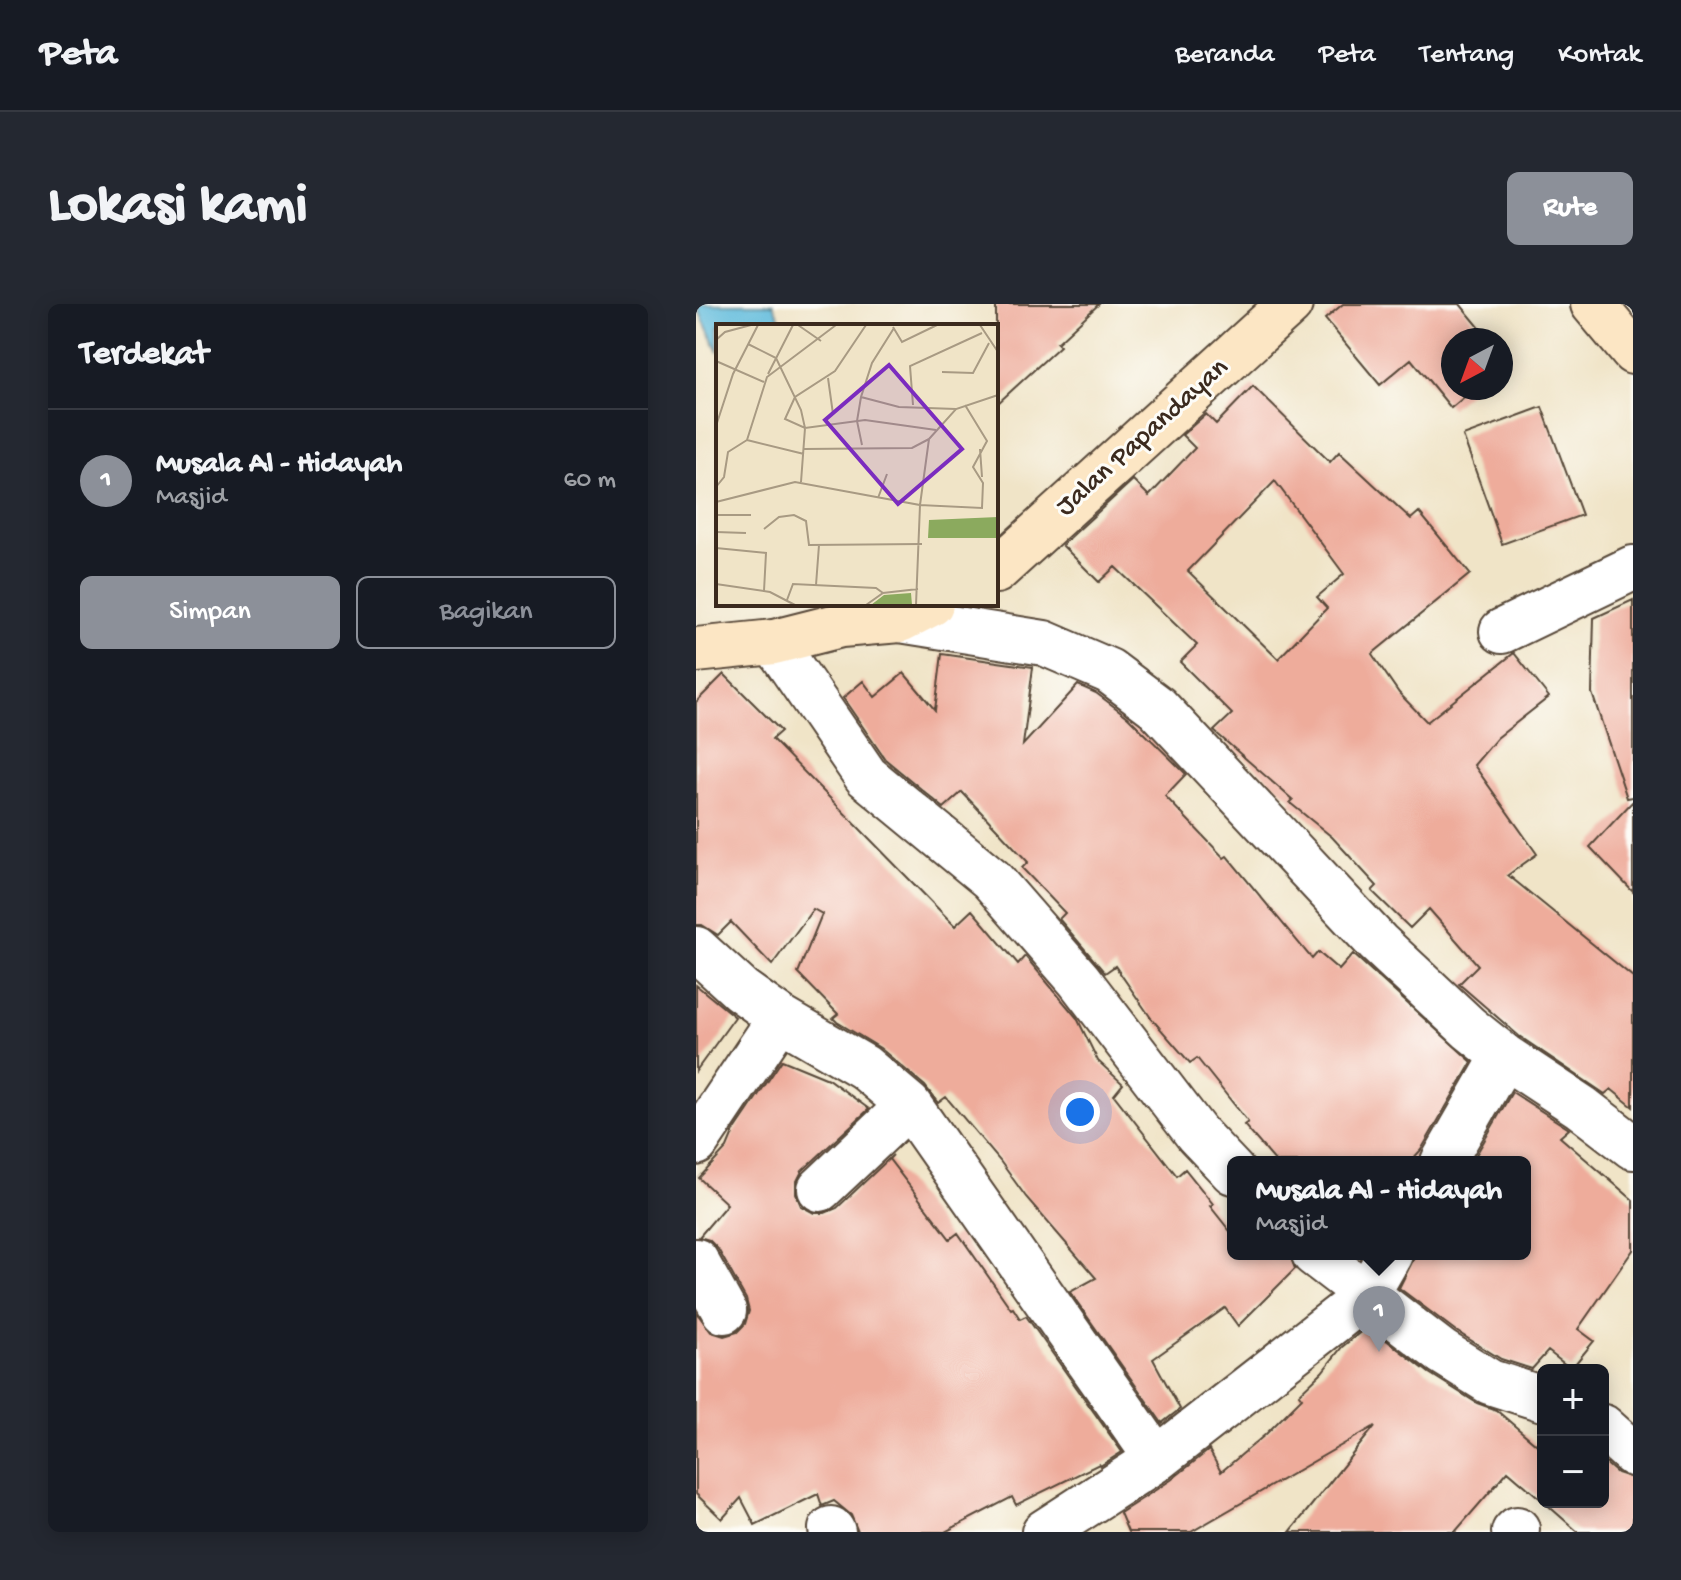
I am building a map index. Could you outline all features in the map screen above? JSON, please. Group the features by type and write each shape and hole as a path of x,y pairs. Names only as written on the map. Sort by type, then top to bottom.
{"main road":[{"name":"Jalan Papandayan","path":"998,569 1290,304"},
{"path":"1593,304 1633,352"},
{"path":"696,650 774,642 841,625 916,612"}],"street":[{"path":"1502,631 1633,568"},
{"path":"916,612 1044,643 1109,671 1157,707 1378,943 1469,1028 1633,1147"},
{"path":"774,642 866,776 991,879 1079,980 1197,1134 1227,1166"},
{"path":"696,949 741,990 780,1018 864,1067 909,1105 1157,1459"},
{"path":"696,1143 780,1018"},
{"path":"1446,1156 1504,1056"},
{"path":"820,1189 909,1105"},
{"path":"1321,1260 1442,1352 1490,1382 1537,1397"},
{"path":"1044,1532 1157,1459 1366,1296 1387,1260"},
{"path":"696,1261 724,1311"},
{"path":"1609,1432 1633,1454"}],"water":[{"path":"696,304 773,304 782,323 716,324 716,348"}],"building":[{"path":"996,304 1099,304 1057,343 1060,346 998,403"},
{"path":"1343,304 1460,304 1480,328 1441,328 1441,396 1411,359 1380,385 1325,319"},
{"path":"1253,386 1330,462 1339,452 1411,519 1419,512 1470,574 1372,654 1399,693 1427,722 1514,653 1549,697 1497,738 1474,765 1537,854 1508,875 1633,977 1633,1107 1611,1089 1605,1094 1519,1036 1459,984 1478,965 1429,909 1410,928 1372,891 1377,886 1332,837 1290,803 1293,800 1214,731 1232,714 1180,662 1197,645 1115,567 1099,582 1062,545 1133,480 1149,496 1195,448 1182,435 1206,414 1216,424","holes":["1275,481 1344,574 1317,597 1327,608 1278,659 1188,571"]},
{"path":"1444,400 1461,400 1451,408"},
{"path":"1542,407 1582,515 1502,544 1463,436"},
{"path":"1633,600 1633,797 1627,798 1592,693 1594,618"},
{"path":"942,654 1033,667 1023,745 1078,685 1096,693 1128,717 1186,774 1165,796 1224,858 1227,856 1312,959 1318,952 1339,970 1353,954 1472,1062 1416,1156 1271,1156 1244,1125 1248,1122 1197,1058 1190,1063 1151,1018 1115,966 1105,973 1059,919 1065,913 1022,868 1028,862 962,792 944,808 885,759 843,698 863,681 875,697 904,673 935,710"},
{"path":"724,674 781,731 772,739 955,926 972,910 1018,964 1025,956 1077,1018 1098,1061 1123,1084 1114,1095 1177,1176 1185,1169 1213,1204 1210,1206 1227,1227 1227,1260 1292,1260 1295,1269 1238,1326 1225,1308 1153,1359 1180,1409 1162,1423 1070,1292 1096,1278 946,1097 938,1103 925,1086 880,1048 837,1022 833,1018 838,1014 798,973 822,914 813,909 772,965 731,922 718,935 702,925 696,925 696,702"},
{"path":"1633,801 1633,892 1590,847"},
{"path":"696,985 735,1017 696,1071"},
{"path":"782,1060 828,1079 869,1109 802,1171 796,1183 801,1206 814,1213 837,1208 893,1155 889,1159 950,1239 958,1233 1011,1309 1020,1319 1026,1316 1122,1452 1100,1466 1016,1505 1012,1497 945,1532 858,1532 851,1515 834,1501 822,1506 818,1494 755,1525 741,1498 722,1519 696,1494 696,1312 711,1332 724,1336 737,1332 745,1324 749,1311 746,1299 718,1249 709,1240 699,1237 727,1204 699,1178 727,1148 734,1131"},
{"path":"1512,1092 1569,1129 1560,1137 1633,1200 1633,1250 1578,1329 1594,1341 1575,1364 1565,1364 1548,1351 1532,1369 1501,1359 1456,1331 1399,1288 1413,1260 1531,1260 1531,1156 1477,1156"},
{"path":"1368,1326 1429,1373 1477,1403 1496,1410 1537,1445 1537,1496 1508,1471 1455,1532 1290,1532 1375,1426 1191,1532 1128,1532 1120,1513 1171,1480 1209,1450 1221,1472 1302,1398 1299,1394 1342,1347"},
{"path":"1609,1466 1617,1473 1633,1478 1633,1532 1578,1532 1551,1508 1609,1508"}],"place":[{"name":"Musala Al - Hidayah","path":"1379,1352"}]}
